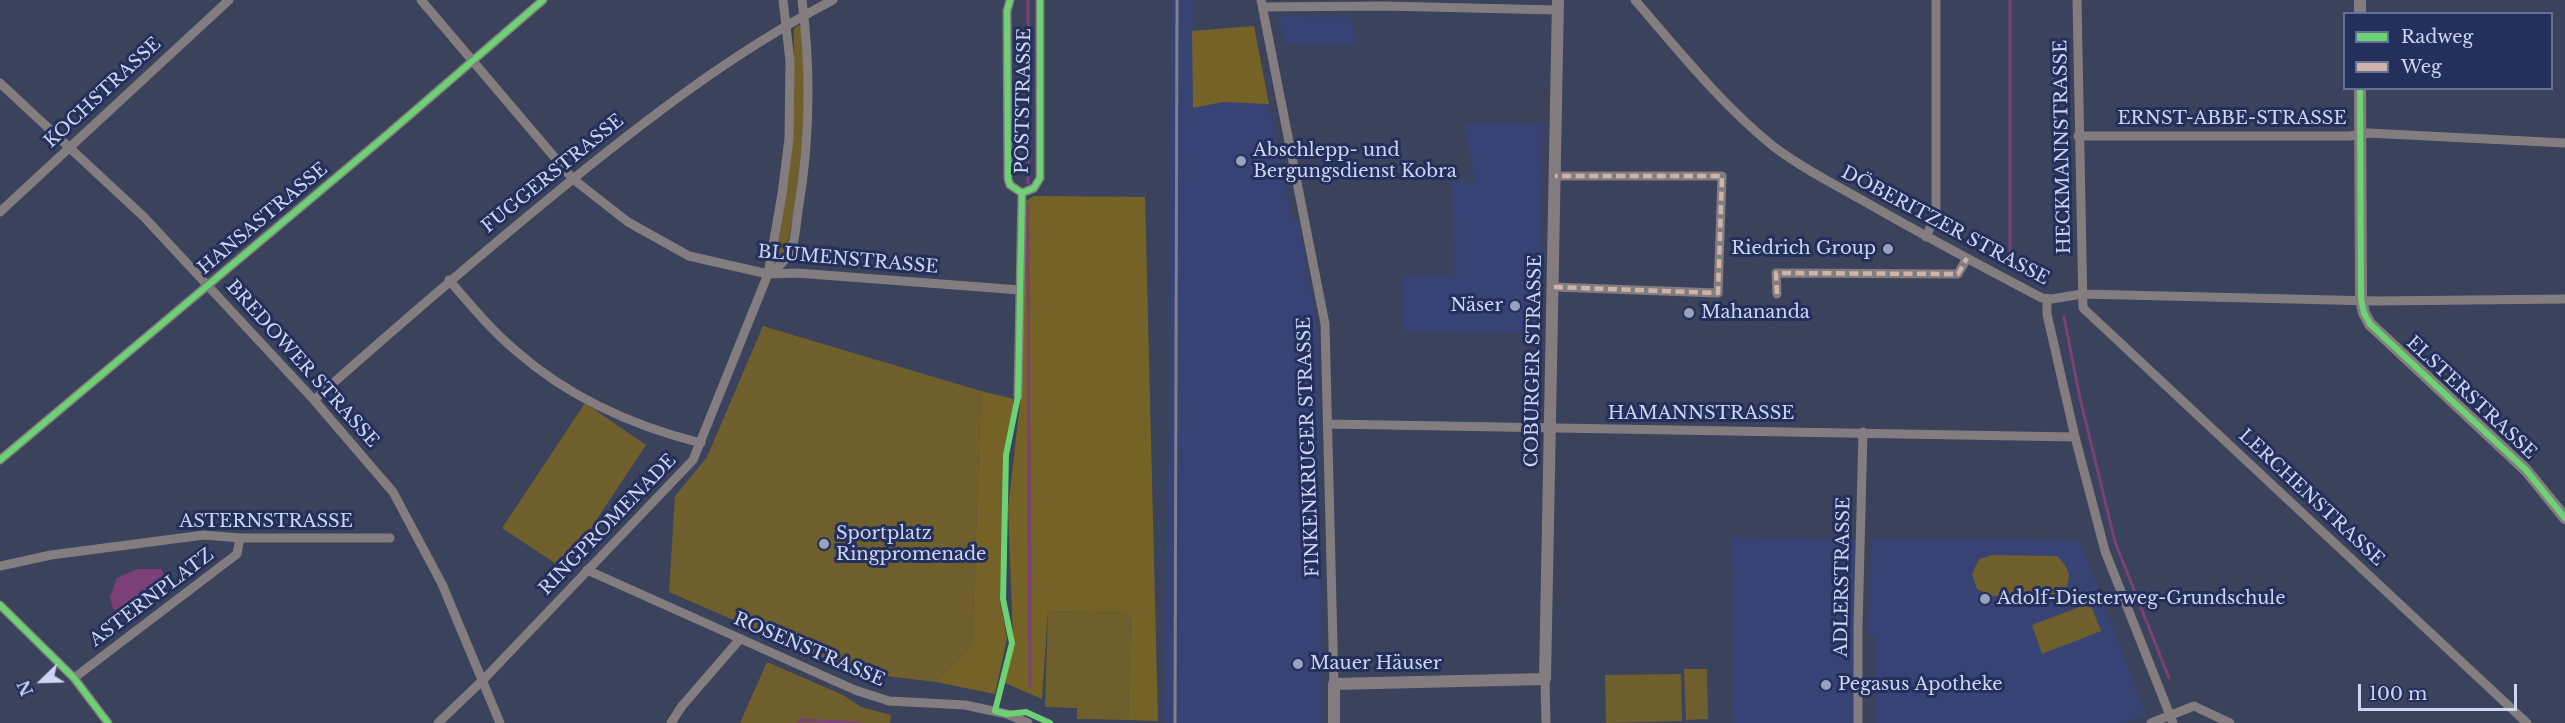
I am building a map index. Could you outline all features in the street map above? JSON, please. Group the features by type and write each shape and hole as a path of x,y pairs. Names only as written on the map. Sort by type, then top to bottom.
{"street":[{"name":"KOCHSTRASSE","path":"0,212 229,0"},
{"name":"BLUMENSTRASSE","path":"421,0 573,179 628,222 689,256 768,274 797,273 1015,290"},
{"name":"HANSASTRASSE","path":"0,460 543,0"},
{"name":"RINGPROMENADE","path":"438,723 484,680 693,460 768,274 789,139 790,61 783,0"},
{"name":"RINGPROMENADE","path":"768,274 782,264 792,248 801,193 807,133 809,74 802,0"},
{"name":"FUGGERSTRASSE","path":"314,400 449,280 648,119 726,63 833,0"},
{"name":"POSTSTRASSE","path":"1010,0 1007,11 1008,179 1010,185 1022,193"},
{"name":"POSTSTRASSE","path":"1022,193 1034,188 1040,178 1040,0"},
{"name":"DÖBERITZER STRASSE","path":"1635,0 1680,53 1729,105 1773,146 1798,164 1926,237 2047,299 2082,294 2565,300"},
{"path":"1926,237 1936,214 1936,0"},
{"name":"HECKMANNSTRASSE","path":"2077,0 2082,294"},
{"path":"1262,3 1558,5"},
{"name":"FINKENKRUGER STRASSE","path":"1262,3 1325,324 1334,723"},
{"name":"COBURGER STRASSE","path":"1546,723 1558,5"},
{"name":"BREDOWER STRASSE","path":"0,83 144,217 314,400 393,492 442,584 500,723"},
{"path":"2360,90 2361,299"},
{"name":"ERNST-ABBE-STRASSE","path":"2078,136 2439,136 2565,143"},
{"path":"1554,287 1718,293 1722,176 1555,176"},
{"name":"POSTSTRASSE","path":"1018,396 1015,290 1022,193"},
{"path":"1777,294 1776,273 1958,274 1966,258"},
{"path":"449,280 514,350 550,378 624,419 661,433 701,443"},
{"name":"LERCHENSTRASSE","path":"2082,294 2083,308 2527,723"},
{"path":"2047,299 2047,314 2075,437 2105,551 2172,719"},
{"name":"ELSTERSTRASSE","path":"2361,299 2364,313 2370,324 2526,470 2565,518"},
{"name":"HAMANNSTRASSE","path":"1328,424 2075,437"},
{"name":"ADLERSTRASSE","path":"1858,723 1863,432"},
{"name":"ASTERNSTRASSE","path":"0,566 51,555 204,535 240,538 390,538"},
{"name":"ASTERNPLATZ","path":"74,678 237,554 240,538"},
{"name":"ROSENSTRASSE","path":"587,570 855,690 889,701 965,705 1007,714 1029,723"},
{"path":"0,605 74,678 108,723"},
{"path":"671,723 682,706 740,639"},
{"path":"1334,684 1545,679"},
{"path":"2151,723 2172,719 2194,706 2230,723"}],"shaded area":[{"path":"1171,0 1193,0 1193,108 1223,102 1269,104 1292,219 1298,219 1318,331 1322,723 1164,723 1169,424"},
{"path":"1278,16 1351,17 1356,45 1284,44"},
{"path":"798,25 801,26 804,81 800,163 788,244 778,260 775,257 794,104 794,29"},
{"path":"1254,26 1269,104 1223,102 1193,108 1192,31"},
{"path":"1464,124 1543,124 1539,334 1403,331 1403,275 1454,275 1452,182 1475,182"},
{"path":"1033,196 1145,197 1158,721 1128,720 1131,613 1048,611 1042,699 1005,683 1013,638 1008,508 1021,395 1023,203"},
{"name":"Sportplatz Ringpromenade","path":"763,326 981,391 972,645 936,682 853,672 669,592 675,496 707,457"},
{"path":"981,391 1014,399 1004,456 1000,600 1007,638 995,694 936,682 972,645"},
{"path":"585,403 646,445 564,569 502,528"},
{"path":"1732,538 1856,539 1854,723 1733,723"},
{"name":"Adolf-Diesterweg-Grundschule","path":"1872,539 2080,541 2146,715 2122,723 1876,723 1875,637 1868,634"},
{"path":"1993,555 2057,556 2068,571 2069,579 2066,589 2053,597 1993,596 1977,589 1972,574 1979,559"},
{"path":"138,569 161,569 169,584 124,614 113,609 110,597 117,578"},
{"path":"2090,603 2101,631 2042,654 2032,625"},
{"path":"1048,611 1131,613 1128,720 1077,719 1077,708 1045,707"},
{"path":"767,662 843,695 861,707 891,715 890,723 740,723"},
{"path":"1684,669 1707,669 1708,719 1686,720"},
{"path":"1681,674 1682,721 1606,723 1605,675"}],"waterway":[{"path":"1028,0 1028,183"},
{"path":"2010,0 2010,262"},
{"path":"1028,206 1030,687"},
{"path":"2064,317 2080,398 2115,542 2169,678"},
{"path":"799,723 801,720 859,723"}],"railway":[{"path":"1175,723 1177,0"}],"marked path":[{"path":"1554,287 1718,293 1722,176 1555,176"},
{"path":"1777,294 1776,273 1958,274 1967,258"}],"cycle path":[{"path":"0,460 389,133 543,0"},
{"path":"1010,0 1007,11 1008,179 1010,185 1022,193 1034,188 1040,178 1040,0"},
{"path":"2360,90 2361,299 2364,313 2370,324 2526,470 2565,518"},
{"path":"1022,193 1018,396 1006,455 1003,599 1012,643 995,711 1007,714 1026,712 1050,723"},
{"path":"0,605 74,678 108,723"}],"place":[{"name":"Abschlepp- und Bergungsdienst Kobra","path":"1241,161"},
{"name":"Riedrich Group","path":"1888,249"},
{"name":"Näser","path":"1515,306"},
{"name":"Mahananda","path":"1689,313"},
{"name":"Sportplatz Ringpromenade","path":"824,544"},
{"name":"Adolf-Diesterweg-Grundschule","path":"1985,599"},
{"name":"Mauer Häuser","path":"1298,664"},
{"name":"Pegasus Apotheke","path":"1826,685"}]}
